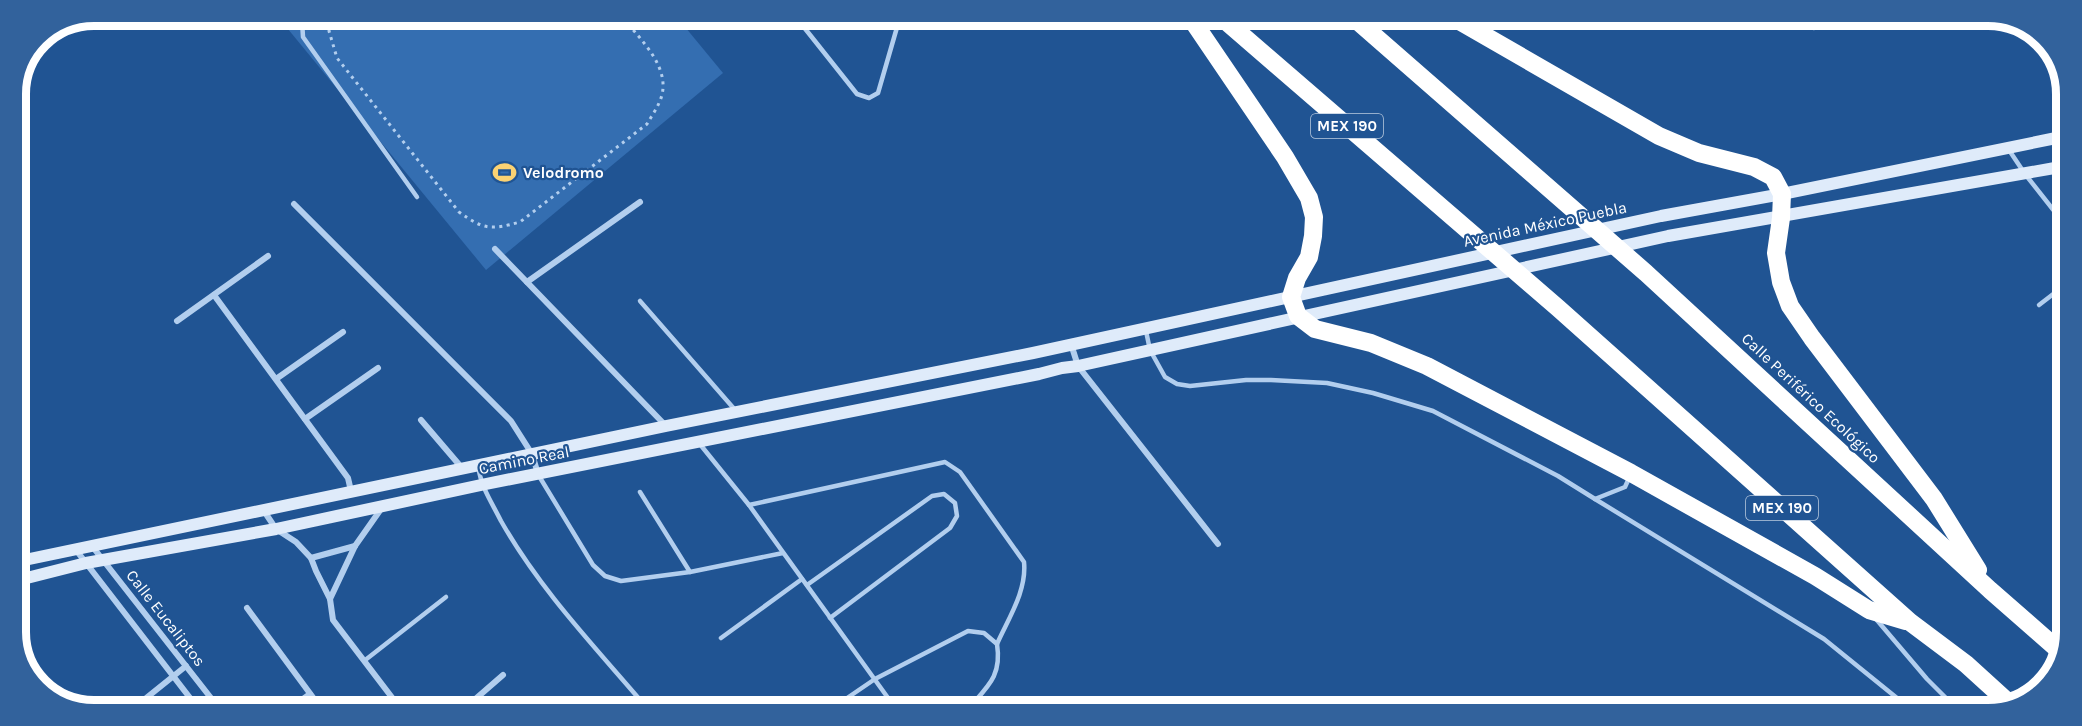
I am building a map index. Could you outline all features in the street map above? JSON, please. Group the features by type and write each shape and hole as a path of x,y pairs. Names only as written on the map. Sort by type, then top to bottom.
{"highway":[{"path":"1196,26 1285,157 1309,198 1314,217 1313,236 1309,256 1297,278 1291,297 1298,316 1315,329 1371,343 1427,366 1631,473 1815,576 1869,610 1910,622"},
{"name":"MEX 190","path":"1231,26 1558,308 1910,622 1966,664 2004,699"},
{"name":"Calle Periférico Ecológico","path":"1363,26 1646,273 1990,590 2055,647"},
{"path":"1468,26 1659,136 1699,153 1754,167 1773,177 1782,194 1782,218 1776,253 1781,282 1790,306 1934,500 1990,590"}],"street":[{"name":"Avenida México Puebla","path":"1033,352 1661,216 2056,138"},
{"path":"1078,366 1668,236 1782,218 2056,168"},
{"path":"527,282 640,202"},
{"path":"294,204 511,421 532,454 538,474"},
{"path":"495,249 666,426"},
{"path":"177,321 268,256"},
{"path":"214,295 348,478 351,492"},
{"path":"276,379 343,332"},
{"path":"1071,344 1078,366 1218,544"},
{"name":"Camino Real","path":"26,560 1033,352"},
{"name":"Camino Real","path":"26,578 86,563 276,529 482,485 1078,366"},
{"path":"305,419 378,368"},
{"path":"421,420 462,469"},
{"path":"330,599 355,546 384,506"},
{"path":"264,510 276,529 296,542 311,558 330,599 333,620 394,700"},
{"name":"Calle Eucaliptos","path":"92,546 213,700"},
{"path":"311,558 355,546"},
{"name":"Calle Eucaliptos","path":"75,549 192,700"},
{"path":"247,608 314,700"},
{"path":"144,700 186,666"},
{"path":"474,700 503,675"},
{"path":"302,700 310,694"}],"lane":[{"path":"302,26 303,37 417,197"},
{"path":"803,26 857,94 869,98 878,93 897,26"},
{"path":"2008,148 2056,213"},
{"path":"2039,305 2056,292"},
{"path":"640,301 737,413"},
{"path":"1145,328 1150,350 1165,377 1177,384 1190,386 1246,380 1327,383 1372,393 1433,411 1488,438 1595,499 1824,639 1899,700"},
{"path":"698,442 749,505 889,700"},
{"path":"749,505 945,462 960,472 1024,562 1025,575 1023,586 997,644 1000,662 991,683 976,700"},
{"path":"478,466 482,485 534,574 640,700"},
{"path":"1595,499 1624,487 1631,473"},
{"path":"538,474 593,565 605,576 621,581 690,572 783,553"},
{"path":"640,492 690,572"},
{"path":"807,585 932,496 944,494 955,503 957,516 950,528 830,618"},
{"path":"721,638 802,579"},
{"path":"364,661 446,597"},
{"path":"1869,610 1927,679 1948,700"},
{"path":"845,700 875,680 968,631 984,633 997,644"}],"path":[{"path":"330,26 337,58 459,212 475,224 496,228 520,222 647,124 661,101 663,77 655,57 629,26"}],"shaded area":[{"name":"Velodromo","path":"285,26 684,26 723,73 486,270"}],"place":[{"name":"Velodromo","path":"505,172"}]}
